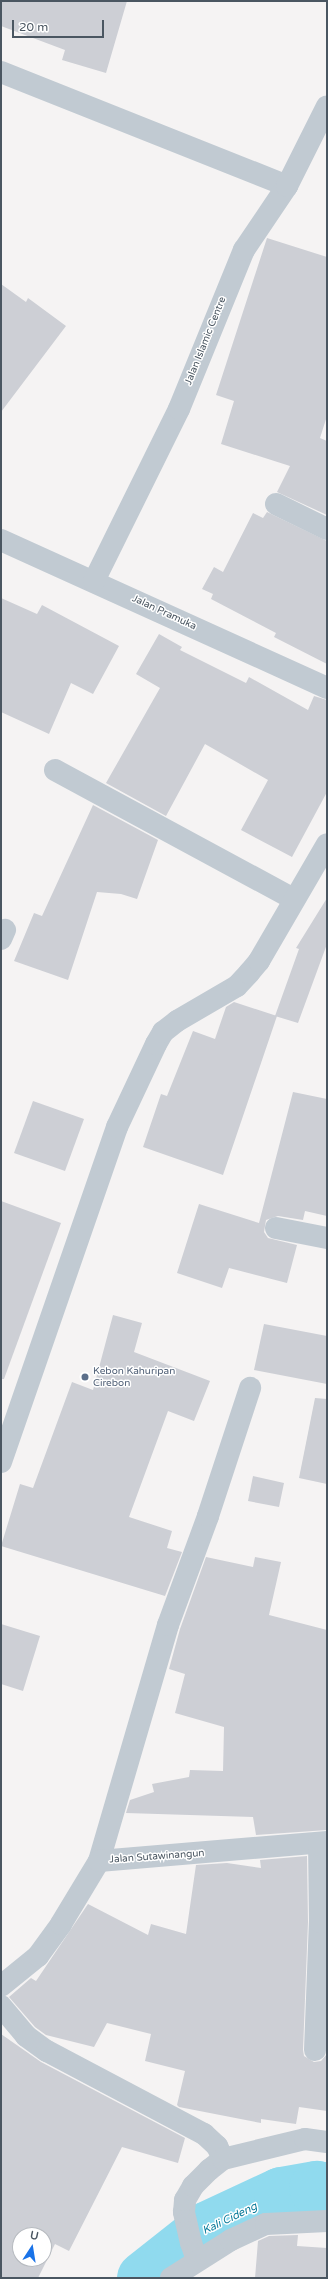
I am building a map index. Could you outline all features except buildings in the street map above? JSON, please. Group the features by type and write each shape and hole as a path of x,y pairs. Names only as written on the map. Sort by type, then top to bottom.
{"street":[{"path":"1,72 287,186"},
{"name":"Jalan Islamic Centre","path":"94,581 178,409 244,250 287,186 327,106"},
{"path":"276,504 327,529"},
{"name":"Jalan Pramuka","path":"1,540 327,688"},
{"path":"55,770 294,899"},
{"path":"1,1462 117,1127 156,1044 163,1032 177,1021 237,986 249,973 259,961 327,844"},
{"path":"276,1228 327,1238"},
{"path":"99,1861 168,1625 208,1516 250,1388"},
{"path":"315,2050 323,1843"},
{"name":"Jalan Sutawinangun","path":"1,1986 38,1956 61,1924 99,1861 323,1843"},
{"path":"1,2006 26,2036 47,2051 204,2134 217,2146 223,2159"},
{"path":"194,2251 184,2212 185,2200 189,2192 223,2159 305,2139 327,2142"},
{"path":"171,2278 194,2251 266,2224 327,2221"}],"waterway":[{"name":"Kali Cideng","path":"144,2278 206,2229 281,2194 316,2188 327,2190"}],"place":[{"name":"Kebon Kahuripan Cirebon","path":"85,1377"}]}
